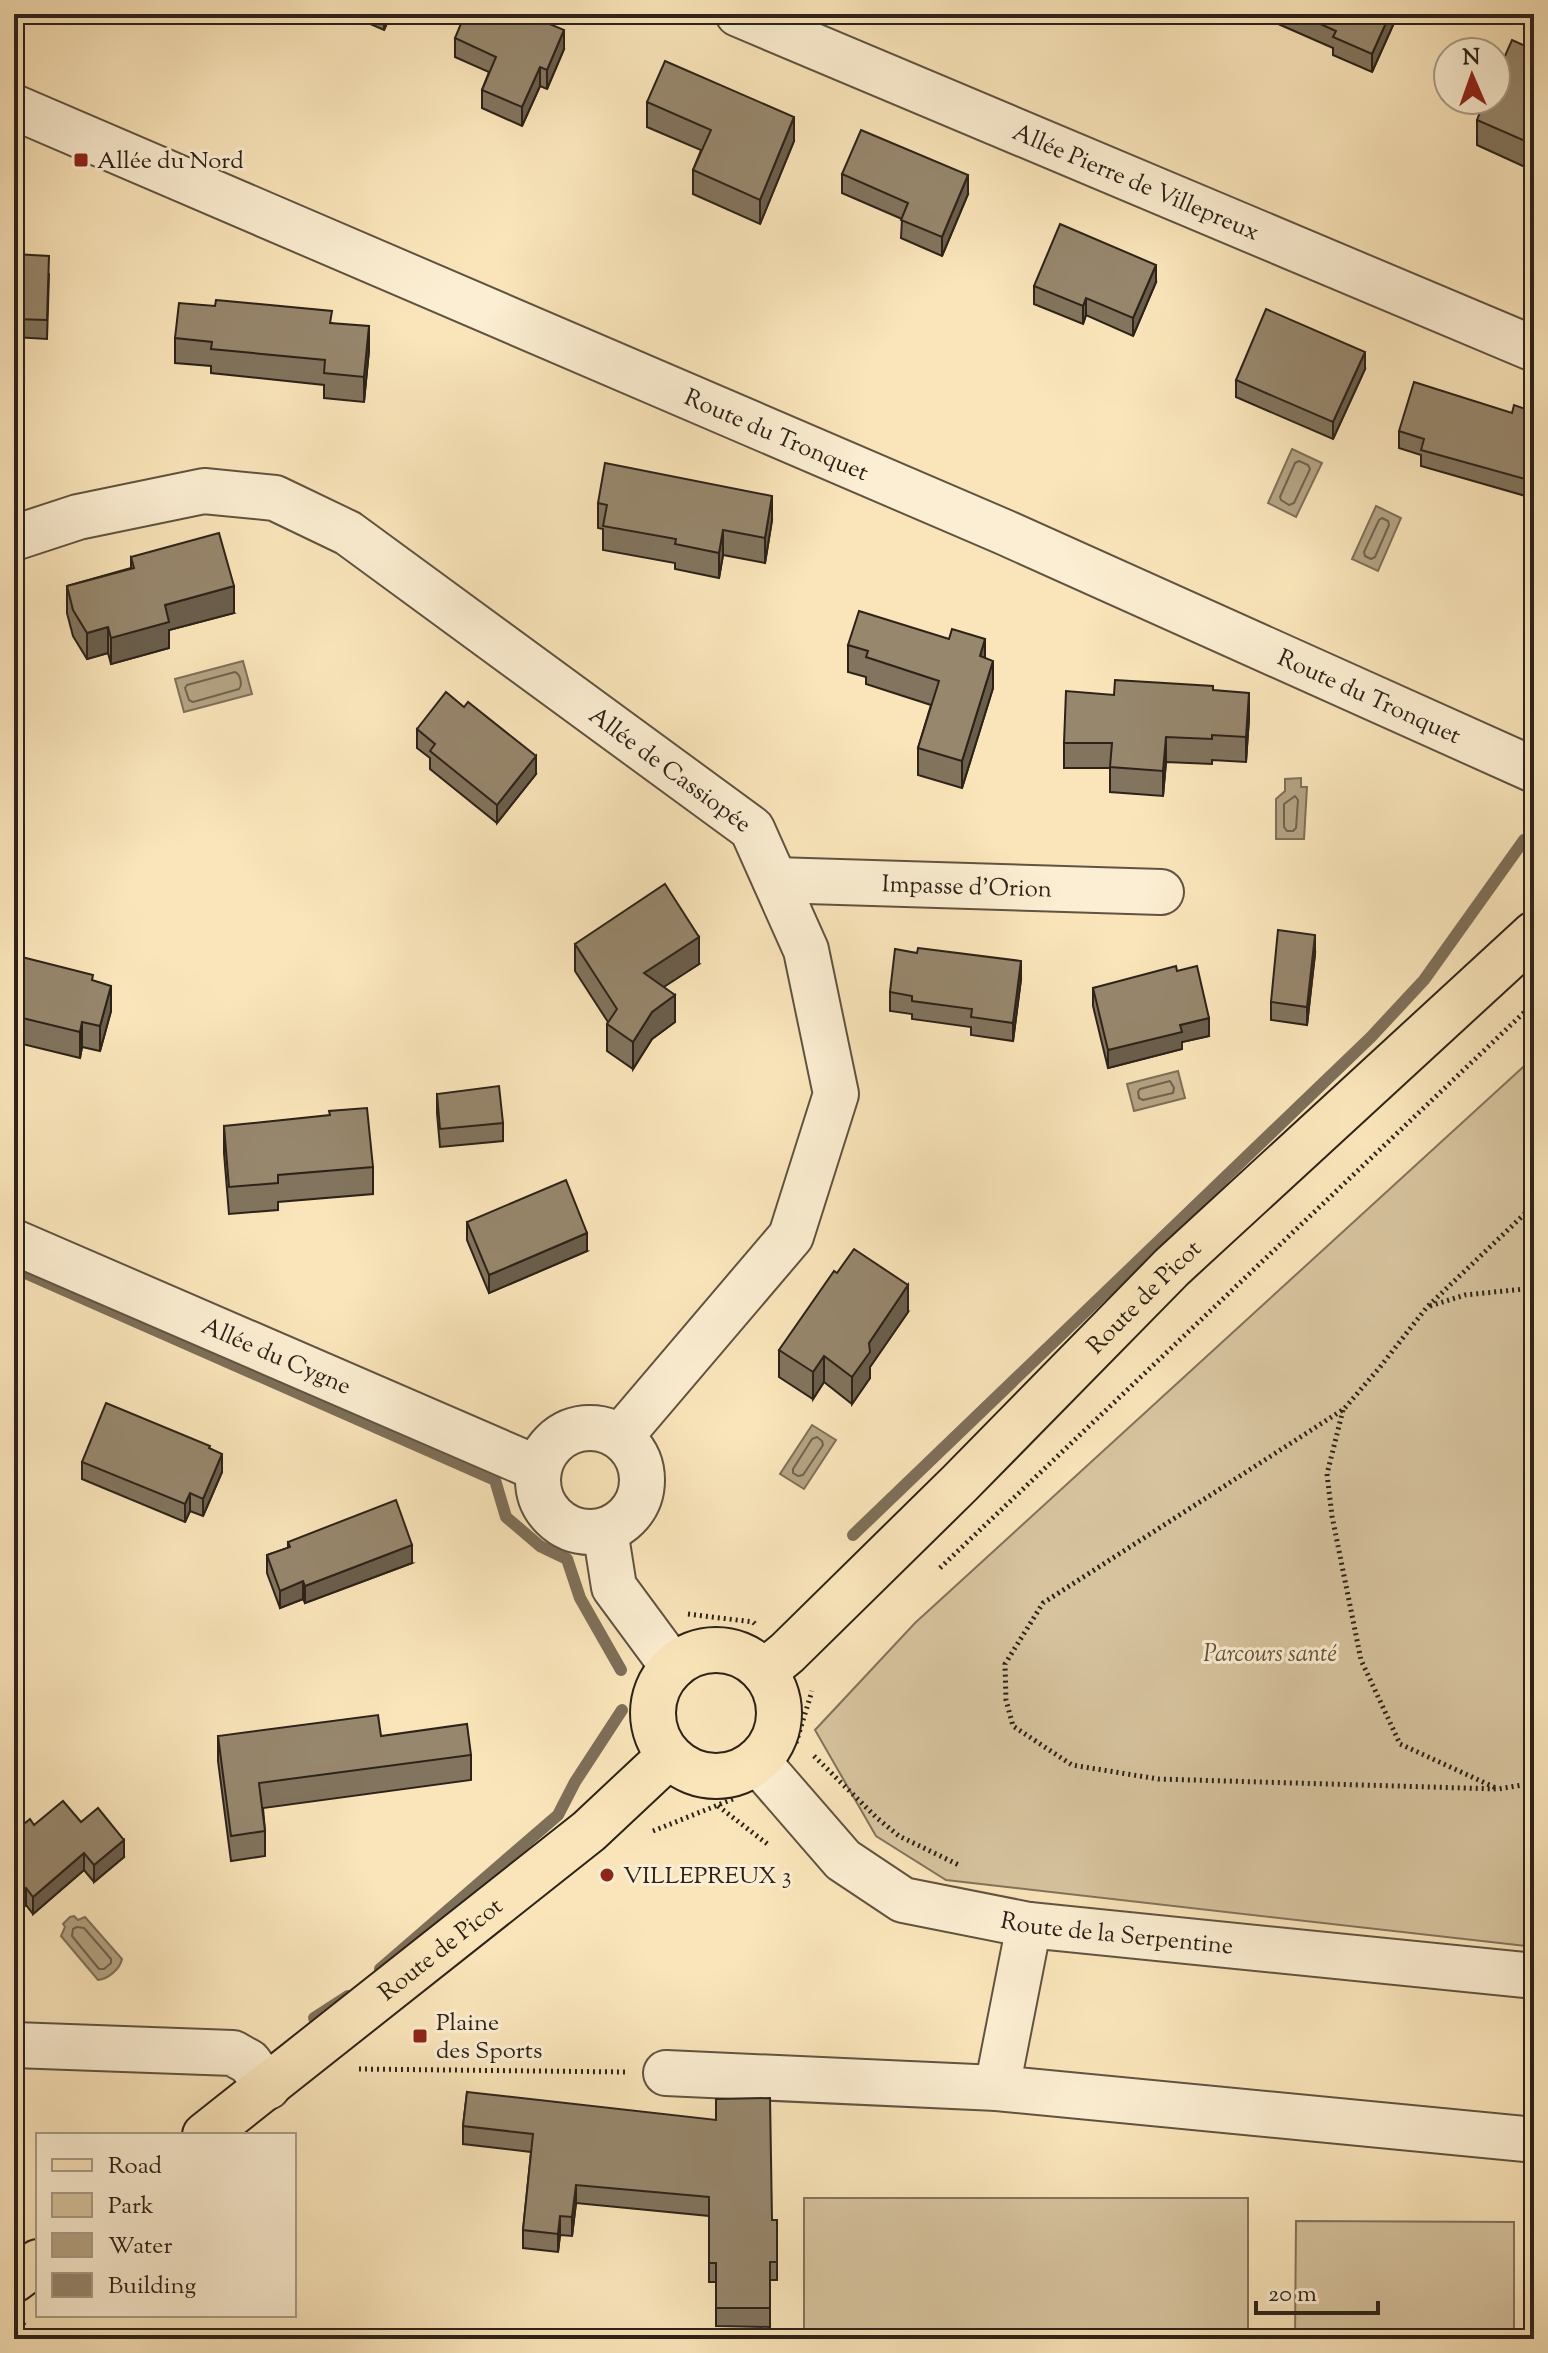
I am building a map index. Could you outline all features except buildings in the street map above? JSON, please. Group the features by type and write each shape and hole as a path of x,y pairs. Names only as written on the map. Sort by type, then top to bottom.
{"main road":[{"name":"Route de Picot","path":"775,1663 960,1483 1172,1267 1534,934"},
{"path":"709,1650 775,1663 777,1727 770,1745 757,1761 741,1771 722,1776 702,1775 684,1768 669,1756 658,1739 653,1720 654,1701 661,1682 673,1667 690,1656 709,1650"},
{"name":"Route de Picot","path":"208,2133 589,1831 669,1756"},
{"path":"14,2280 36,2264"}],"street":[{"name":"Allée Pierre de Villepreux","path":"738,14 1534,349"},
{"name":"Route du Tronquet","path":"14,107 1004,532 1534,770"},
{"name":"Allée de Cassiopée","path":"14,538 78,517 204,491 275,498 348,533 752,829 806,950 836,1094 791,1236 620,1437"},
{"name":"Impasse d'Orion","path":"775,880 1161,892"},
{"name":"Allée du Cygne","path":"14,1242 539,1469"},
{"path":"588,1428 605,1430 620,1437 633,1450 641,1466 646,1504 639,1499 619,1524 605,1530 589,1532 560,1523 549,1512 538,1484 545,1453 557,1440 571,1432 588,1428"},
{"path":"605,1530 614,1587 673,1667"},
{"name":"Route de la Serpentine","path":"757,1761 843,1860 903,1900 1029,1925 1534,1976"},
{"path":"997,2088 1029,1925"},
{"path":"14,2045 233,2053 249,2062 268,2087"},
{"path":"666,2073 997,2088 1534,2140"}],"path":[{"path":"938,1570 1534,1003"},
{"path":"1534,1205 1427,1307 1344,1409 1043,1603 1005,1664 1006,1700 1013,1726 1072,1765 1158,1779 1498,1789 1534,1783"},
{"path":"1427,1307 1465,1295 1534,1288"},
{"path":"1344,1409 1327,1474 1332,1516 1361,1660 1400,1744 1498,1789"},
{"path":"680,1602 688,1614 753,1622 775,1663 823,1678 809,1694 798,1740 899,1836 970,1872"},
{"path":"351,2069 666,2073"}],"green space":[{"name":"Parcours santé","path":"1534,1057 1534,1947 946,1880 876,1836 815,1730 915,1623"},
{"path":"804,2198 1248,2198 1248,2339 804,2339"},
{"path":"1296,2221 1514,2222 1514,2339 1295,2339"},
{"path":"614,2333 614,2339 173,2339 173,2334"}],"water":[{"path":"1292,449 1322,463 1296,517 1268,503"},
{"path":"1376,506 1401,518 1378,571 1352,559"},
{"path":"243,661 252,694 184,712 175,679"},
{"path":"1301,778 1301,787 1307,787 1304,839 1276,839 1276,799 1285,791 1285,779"},
{"path":"1178,1071 1185,1098 1134,1111 1127,1084"},
{"path":"812,1425 836,1440 804,1489 780,1474"},
{"path":"74,1916 78,1920 85,1917 122,1959 116,1970 106,1978 98,1980 61,1936 65,1927 63,1924"}],"waterway":[{"path":"853,1535 1371,1037 1424,980 1524,840"},
{"path":"14,1268 495,1480 506,1517 540,1546 567,1559 580,1598 621,1670"},
{"path":"380,1969 558,1815 575,1782 622,1710"},
{"path":"314,2018 348,1996"}],"place":[{"name":"Allée du Nord","path":"81,160"},
{"name":"VILLEPREUX 3","path":"607,1875"},
{"name":"Plaine des Sports","path":"420,2036"}]}
